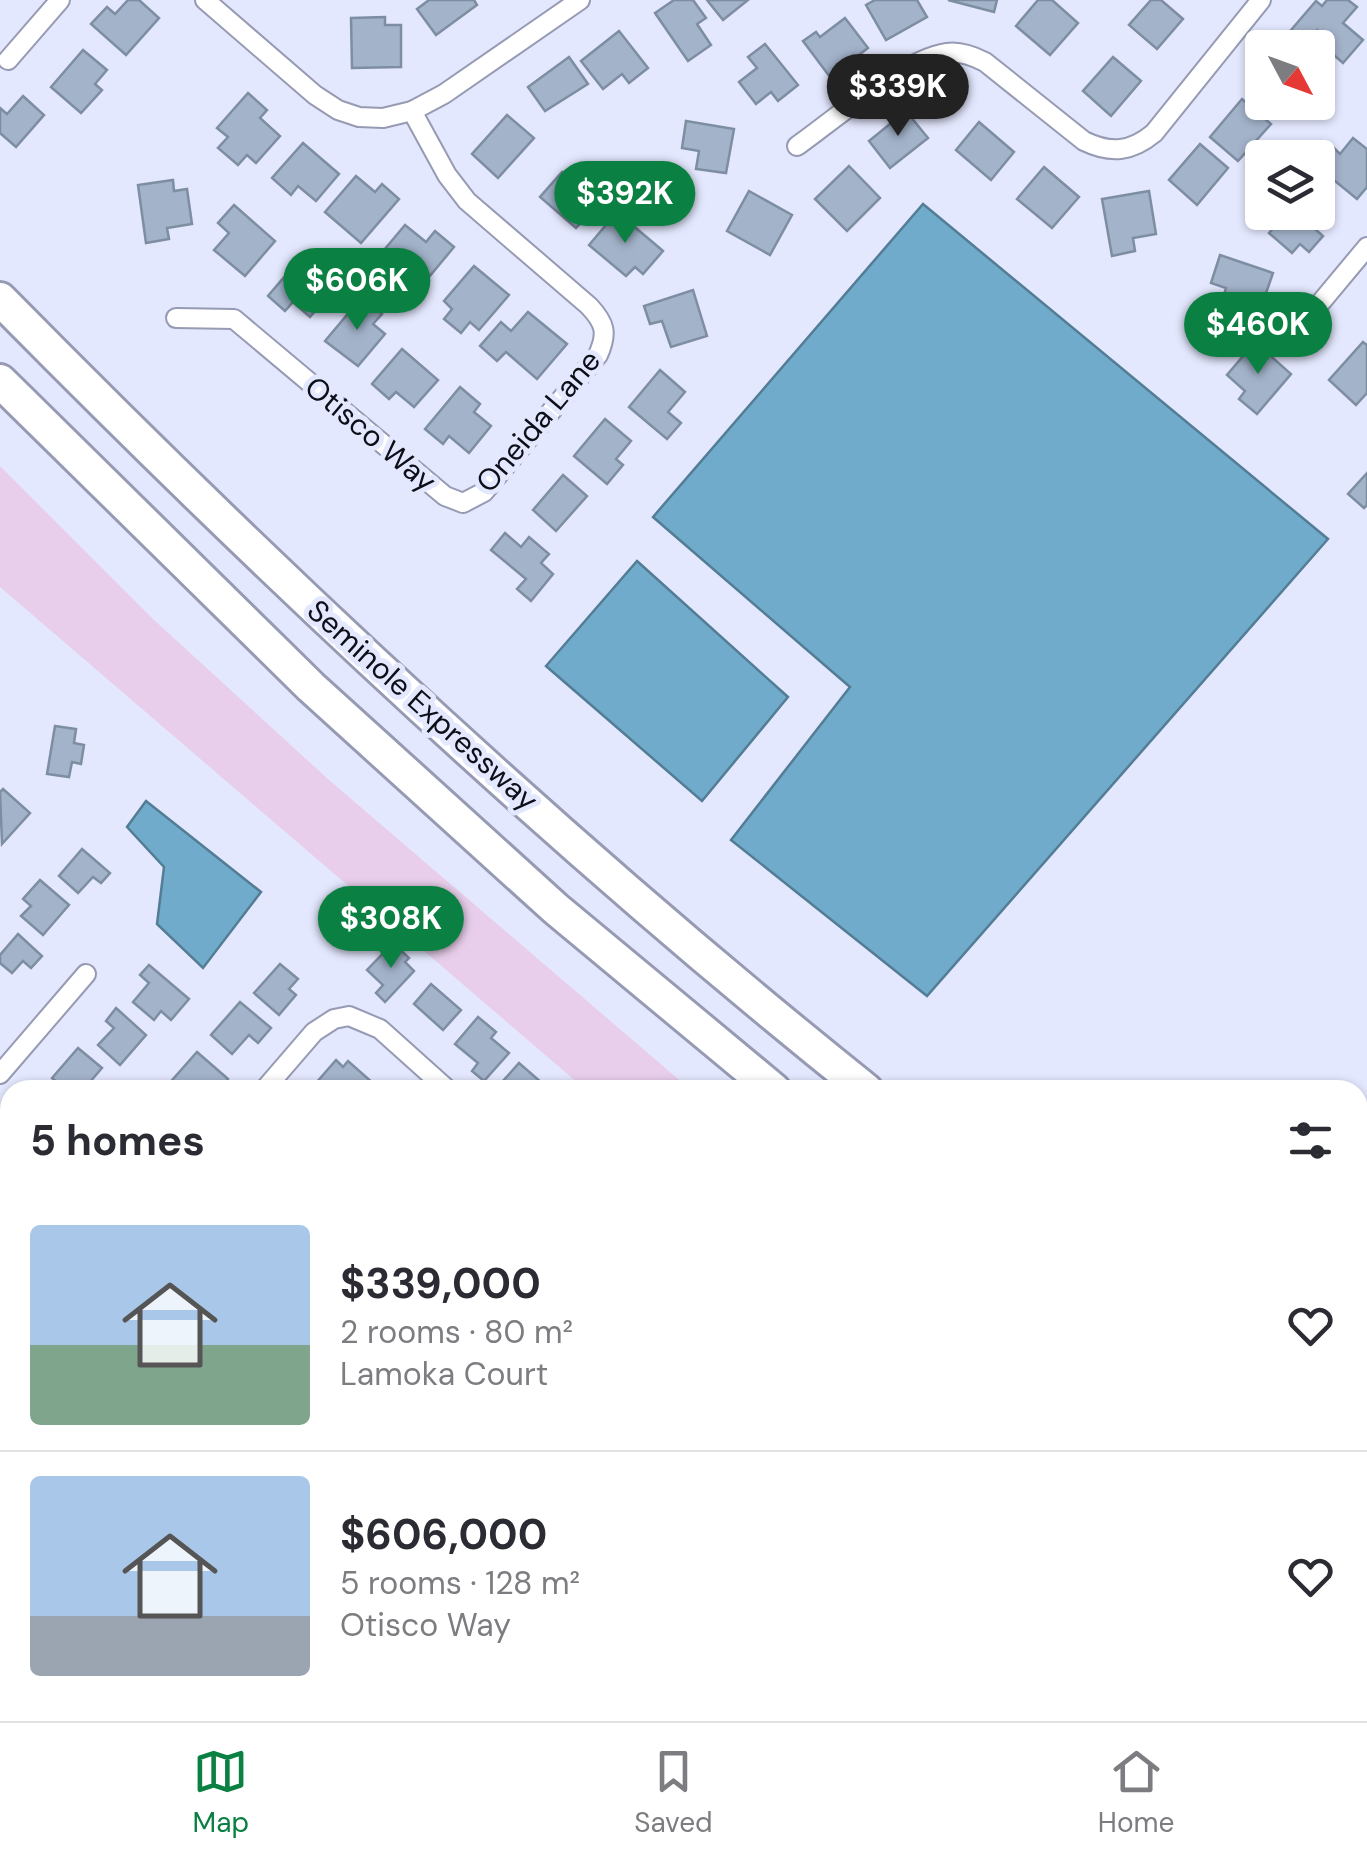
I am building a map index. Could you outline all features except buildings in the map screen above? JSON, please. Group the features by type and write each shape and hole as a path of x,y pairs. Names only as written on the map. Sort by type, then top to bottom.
{"highway":[{"name":"Seminole Expressway","path":"0,299 446,730 854,1080"},
{"name":"Seminole Expressway","path":"0,382 312,687 556,908 762,1080"}],"street":[{"path":"8,60 60,0"},
{"path":"204,0 315,95 338,110 359,117 384,118 412,111 444,94 580,0"},
{"path":"798,146 912,65 947,53 970,54 985,62 1084,141 1120,151 1139,146 1154,133 1261,0"},
{"name":"Oneida Lane","path":"412,111 447,175 467,202 589,306 603,321 606,338 598,354 484,492 463,503"},
{"path":"1312,313 1367,247"},
{"name":"Otisco Way","path":"176,318 234,319 445,496 463,503"},
{"path":"0,1074 86,974"},
{"path":"273,1080 314,1032 334,1019 350,1016 380,1029 437,1080"}],"shaded area":[{"path":"0,466 153,619 329,780 679,1080 574,1080 0,587"}],"water":[{"path":"923,204 1328,539 927,996 731,840 850,687 653,517"},
{"path":"637,561 788,697 702,801 546,666"},
{"path":"146,801 261,892 203,968 157,924 164,867 127,827"}]}
